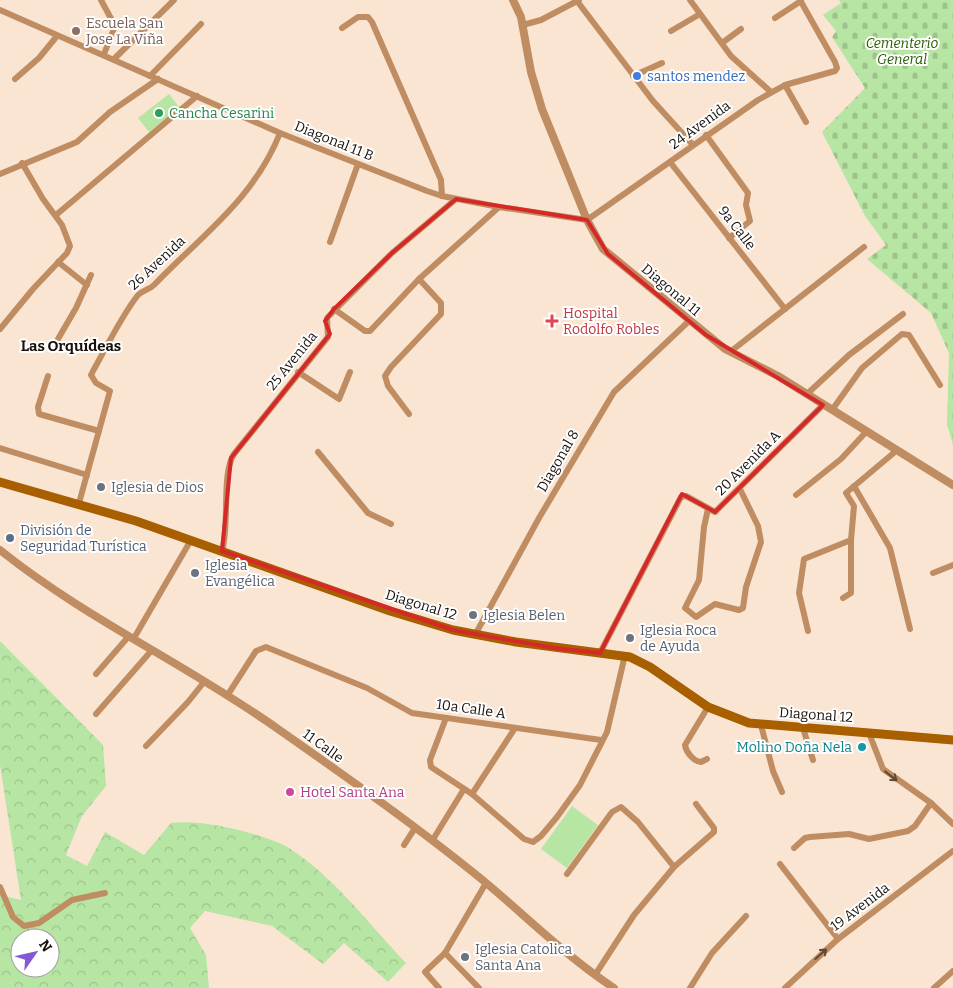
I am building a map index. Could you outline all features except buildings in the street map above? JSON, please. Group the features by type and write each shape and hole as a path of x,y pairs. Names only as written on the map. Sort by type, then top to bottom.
{"main road":[{"name":"Diagonal 12","path":"0,482 79,503 191,540 390,611 475,635 625,655 650,668 708,707 735,719 761,725 953,740"}],"street":[{"path":"101,0 115,26 104,54"},
{"path":"114,59 174,0"},
{"name":"Diagonal 11","path":"513,0 524,25 536,90 587,220 598,241 608,254 689,321 730,352 778,376 808,394 953,486"},
{"path":"690,0 736,62 771,92"},
{"path":"524,25 541,20 578,1 633,76 693,145"},
{"path":"776,18 800,1"},
{"name":"24 Avenida","path":"587,220 706,135 771,92 785,85 831,74 836,70 835,62 800,1"},
{"name":"Diagonal 11 B","path":"0,10 57,36 104,54 280,133 442,196 499,207 587,220"},
{"path":"671,31 700,14"},
{"path":"342,28 361,16 368,17 372,22 440,180 442,196"},
{"path":"150,76 201,24"},
{"path":"722,44 741,29"},
{"path":"15,78 39,58 57,36"},
{"path":"633,76 662,63"},
{"path":"0,174 22,163 77,142 105,116 158,79"},
{"path":"785,85 806,122"},
{"path":"56,215 197,96"},
{"name":"26 Avenida","path":"79,503 110,391 96,383 92,374 137,296 153,286 164,273 240,201 272,152 280,133"},
{"path":"706,135 748,193 746,205 750,221 729,238"},
{"name":"9a Calle","path":"670,162 785,309"},
{"path":"0,329 33,289 67,253 70,246 67,234 22,163"},
{"path":"330,242 358,164"},
{"name":"25 Avenida","path":"222,551 227,532 231,458 298,372 328,337 326,319 334,309 392,252 456,199"},
{"path":"334,309 368,331 419,279 499,207"},
{"path":"730,352 864,247"},
{"path":"58,262 87,285"},
{"path":"58,339 91,274"},
{"path":"409,414 388,386 386,376 391,367 441,314 441,303 419,279"},
{"path":"808,394 844,359 903,314"},
{"name":"Diagonal 8","path":"475,635 614,392 689,321"},
{"path":"832,410 862,368 902,334 909,335 940,385"},
{"path":"298,372 340,399 350,372"},
{"path":"48,376 38,408 39,414 99,431"},
{"name":"20 Avenida A","path":"600,653 665,524 684,495 715,512 823,405"},
{"path":"796,495 841,459 866,432"},
{"path":"0,448 87,475"},
{"path":"843,598 851,593 851,540 854,506 846,494 896,451"},
{"path":"318,452 368,513 391,524"},
{"path":"854,486 890,548 910,629"},
{"path":"708,509 704,527 699,580 685,608 696,617 715,604 739,610 743,608 746,586 762,542 758,526 740,489"},
{"path":"96,674 131,637 191,540"},
{"path":"808,631 800,593 804,559 851,540"},
{"name":"11 Calle","path":"0,550 65,597 266,721 432,841 486,883 560,948 614,988"},
{"path":"932,573 953,565"},
{"name":"10a Calle A","path":"227,696 256,651 262,647 269,648 367,688 408,712 601,740"},
{"path":"96,714 152,650"},
{"path":"446,718 430,765 472,794 524,839 533,842 541,836 557,817 580,785 608,728 625,655"},
{"path":"146,746 188,702 204,682"},
{"path":"707,759 701,762 694,759 685,745 708,707"},
{"path":"761,725 772,771 782,792"},
{"path":"472,794 515,728"},
{"path":"803,728 813,760"},
{"path":"870,733 883,769 931,803 953,824"},
{"path":"432,841 464,788"},
{"path":"794,848 805,838 849,834 875,839 908,831 915,826 931,803"},
{"path":"595,975 634,915 674,867 714,832 714,828 696,804"},
{"path":"567,874 612,812 621,807 638,822 674,867"},
{"path":"404,845 415,828"},
{"name":"19 Avenida","path":"786,988 838,939 953,851"},
{"path":"780,864 838,939"},
{"path":"439,988 425,972 445,952 486,883"},
{"path":"0,887 13,917 24,926 34,926 72,900 105,893"},
{"path":"690,988 712,953 746,916"},
{"path":"445,952 479,988"},
{"path":"934,988 953,972"}],"highlighted area":[{"path":"456,199 587,220 608,254 706,335 823,405 715,512 682,494 600,653 554,648 453,630 222,551 231,458 330,334 325,321 334,309 392,253"}],"green space":[{"name":"Cementerio General","path":"839,0 953,0 953,445 947,424 949,353 931,313 867,259 886,245 865,216 822,132 865,88 832,37 836,31 823,15 841,3"},
{"name":"Cancha Cesarini","path":"169,94 180,108 149,132 138,118"},
{"path":"0,641 103,745 106,786 82,816 66,855 87,866 105,832 144,855 171,823 177,822 220,826 266,838 289,848 321,873 351,902 406,963 388,982 344,943 323,964 272,926 205,911 190,928 206,955 209,988 0,988 0,895 21,900 0,765"},
{"path":"572,806 598,825 567,868 541,849"}],"place":[{"name":"Escuela San Jose La Viña","path":"76,31"},
{"name":"santos mendez","path":"637,76"},
{"name":"Cancha Cesarini","path":"159,113"},
{"name":"Hospital Rodolfo Robles","path":"552,321"},
{"name":"Iglesia de Dios","path":"101,487"},
{"name":"División de Seguridad Turística","path":"10,538"},
{"name":"Iglesia Evangélica","path":"195,573"},
{"name":"Iglesia Belen","path":"473,615"},
{"name":"Iglesia Roca de Ayuda","path":"630,638"},
{"name":"Molino Doña Nela","path":"862,747"},
{"name":"Hotel Santa Ana","path":"290,792"},
{"name":"Iglesia Catolica Santa Ana","path":"465,957"}],"district":[{"name":"Las Orquídeas","path":"71,346"}]}
